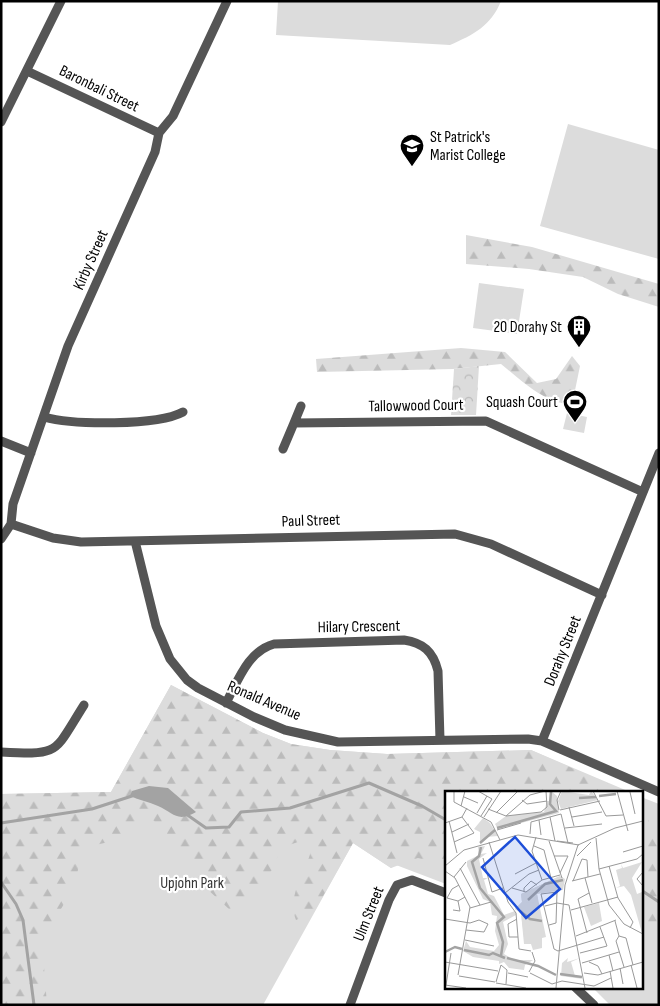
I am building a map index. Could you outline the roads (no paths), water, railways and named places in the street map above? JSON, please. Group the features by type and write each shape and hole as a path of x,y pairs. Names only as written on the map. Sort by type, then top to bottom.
{"street":[{"path":"1,122 61,1"},
{"name":"Kirby Street","path":"1,539 11,524 13,504 68,346 156,152 159,133 173,116 227,1"},
{"name":"Baronbali Street","path":"27,71 159,133"},
{"path":"283,449 301,406"},
{"path":"44,417 73,422 155,420 173,417 183,412"},
{"name":"Tallowwood Court","path":"294,423 486,421 643,492"},
{"path":"1,441 32,453"},
{"name":"Dorahy Street","path":"542,741 659,453"},
{"name":"Paul Street","path":"11,524 68,541 455,534 491,544 602,595"},
{"name":"Ronald Avenue","path":"135,541 156,626 170,659 187,680 226,702 285,730 338,742 528,739 542,741"},
{"name":"Hilary Crescent","path":"226,702 250,661 265,647 294,643 404,640 416,642 424,646 435,660 438,671 440,740"},
{"path":"1,752 39,754 56,748 84,705"},
{"path":"542,741 659,792"},
{"name":"Ulm Street","path":"350,1005 389,900 397,885 412,880 445,893"},
{"path":"576,988 594,1005"}],"waterway":[{"path":"186,814 206,828 229,827 241,812 290,808 369,783 422,806 445,819"},
{"path":"1,823 92,809 135,795"},
{"path":"1,882 16,904 23,920 34,1005"},
{"path":"642,891 659,902"}],"place":[{"name":"St Patrick's Marist College","path":"412,167"},
{"name":"20 Dorahy St","path":"579,348"},
{"name":"Squash Court","path":"575,423"}],"park label":[{"name":"Upjohn Park","path":"192,883"}]}
